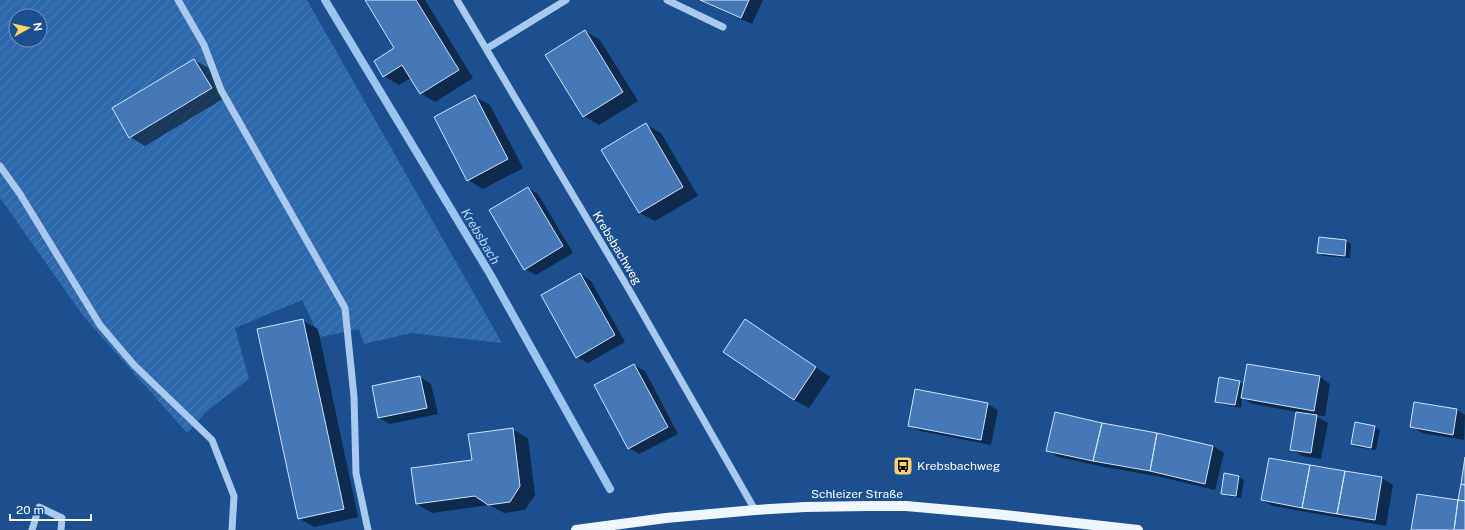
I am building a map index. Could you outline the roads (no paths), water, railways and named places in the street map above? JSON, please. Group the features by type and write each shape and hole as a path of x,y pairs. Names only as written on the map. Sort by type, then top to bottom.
{"main road":[{"name":"Schleizer Straße","path":"576,530 666,518 755,510 805,507 906,506 995,514 1138,530"}],"street":[{"path":"178,0 204,45 221,90 345,308 354,397 356,473 368,530"},
{"name":"Krebsbachweg","path":"457,0 631,293 755,510"},
{"path":"486,48 566,0"},
{"path":"667,0 723,28"},
{"path":"0,166 20,194 100,325 134,365 212,440 234,496 232,530"},
{"path":"32,530 39,507 62,518 61,530"}],"waterway":[{"name":"Krebsbach","path":"325,0 490,274 610,489"}],"place":[{"name":"Krebsbachweg","path":"903,466"}]}
